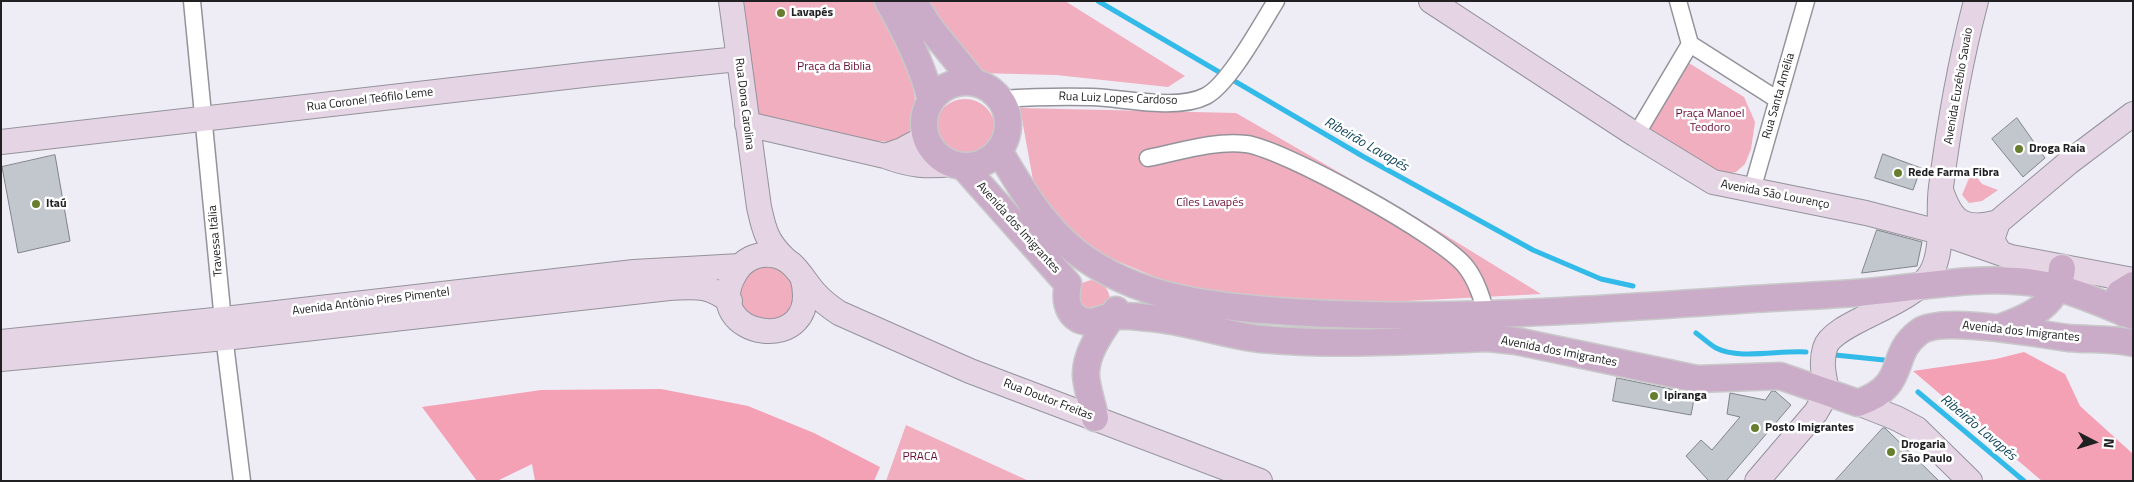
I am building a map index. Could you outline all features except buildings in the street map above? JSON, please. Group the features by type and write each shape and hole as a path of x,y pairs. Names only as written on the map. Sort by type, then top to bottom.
{"main road":[{"path":"888,1 912,45 926,78 931,100"},
{"path":"914,1 931,29 974,82"},
{"path":"926,138 924,118 931,100 948,85 974,82 993,91 1007,111 1008,125 1006,138 999,150"},
{"name":"Avenida dos Imigrantes","path":"926,138 931,149 940,158 957,165 977,165 989,160 999,150 1032,205 1049,228 1077,252 1107,272 1141,287 1198,304 1348,316 1487,316 1867,292 1960,281 2005,280 2036,283 2060,278 2128,315"},
{"name":"Avenida dos Imigrantes","path":"957,165 1068,284 1065,296 1069,309 1078,319 1088,322 1101,321 1112,316 1154,319 1258,339 1313,342 1488,338 1507,340 1697,379 1780,376 1858,404 1882,392 1891,383 1905,348 1918,332 1928,326 1949,325 1999,328 2070,338 2133,343"},
{"path":"1068,284 1076,273 1088,268 1107,272 1120,285 1119,307 1091,350 1087,363 1086,377 1095,418"},
{"path":"1999,328 2038,310 2054,296 2060,278"},
{"path":"2128,315 2119,302 2120,293 2133,285"}],"street":[{"name":"Travessa Itália","path":"192,1 224,328 242,481"},
{"name":"Rua Dona Carolina","path":"731,1 759,207 771,246 784,258"},
{"name":"Rua Luiz Lopes Cardoso","path":"1000,99 1042,97 1187,102 1206,96 1233,69 1276,1"},
{"name":"Avenida São Lourenço","path":"1431,1 1636,135 1713,182 1866,213 1931,230 2000,253 2060,278 2133,280"},
{"path":"1678,1 1690,44 1778,100"},
{"name":"Rua Santa Amélia","path":"1752,190 1806,1"},
{"name":"Avenida Euzébio Savaio","path":"1921,286 1931,273 1935,262 1931,230 1940,194 1964,46 1976,1"},
{"path":"1636,135 1690,44"},
{"name":"Rua Coronel Teófilo Leme","path":"1,142 738,59"},
{"path":"1940,194 1950,213 1961,223 1976,226 1998,222 2068,163 2133,114"},
{"path":"747,124 922,166 957,165"},
{"path":"885,156 926,138"},
{"path":"1148,158 1217,145 1247,144 1284,156 1347,188 1444,246 1466,266 1479,289 1487,316"},
{"name":"Rua Dona Carolina","path":"746,262 756,242 759,207"},
{"path":"1998,222 1992,240 2000,253"},
{"name":"Avenida Antônio Pires Pimentel","path":"1,360 634,272 746,262 771,255 784,258"},
{"path":"746,262 730,282 732,310 740,322 756,331 769,333 784,329 795,321 805,302 806,289 802,276 792,263 784,258"},
{"name":"Rua Doutor Freitas","path":"802,276 823,302 839,313 970,371 1260,481"},
{"path":"1757,481 1816,412 1826,393 1821,366 1825,346 1830,340 1843,330 1884,310 1921,286"},
{"name":"Avenida Antônio Pires Pimentel","path":"1,342 224,328 669,288 704,287 730,301"},
{"name":"Rua Doutor Freitas","path":"795,321 820,310 839,313"},
{"path":"1858,404 1896,418 1918,429 1970,481"}],"green space":[{"name":"Praça da Biblia","path":"744,1 875,1 897,42 910,73 914,89 914,119 907,137 889,142 847,139 757,114"},
{"path":"918,1 1065,1 1185,76 1168,87 1056,75 979,73"},
{"name":"Praça Manoel Teodoro","path":"1684,60 1744,97 1755,122 1751,149 1745,164 1736,172 1724,174 1710,168 1646,126"},
{"path":"959,99 971,99 987,107 993,117 995,129 993,141 987,151 971,159 959,159 943,151 935,135 935,123 943,107"},
{"name":"Cíles Lavapés","path":"1020,108 1236,113 1406,211 1541,294 1291,307 1186,290 1096,252 1056,220 1033,180"},
{"path":"1972,171 1982,184 1998,190 1982,201 1969,203 1962,195"},
{"path":"762,266 770,266 785,272 796,294 784,319 757,322 739,302 742,284 747,275"},
{"path":"1091,280 1105,286 1110,300 1094,319 1072,294 1079,284"},
{"name":"PRACA","path":"906,425 1029,481 886,481"}],"shaded area":[{"path":"2024,352 2065,374 2080,406 2133,454 2133,481 2042,481 1913,371 1996,359"},
{"path":"661,389 748,406 814,433 880,467 874,481 535,481 532,464 497,481 477,481 422,407 541,390"}],"waterway":[{"name":"Ribeirão Lavapés","path":"1098,1 1364,157 1533,250 1601,279 1633,286"},
{"name":"Ribeirão Lavapés","path":"1696,333 1711,345 1725,352 1748,354 1806,352"},
{"name":"Ribeirão Lavapés","path":"1835,355 1884,360"},
{"name":"Ribeirão Lavapés","path":"1918,392 2024,481"}],"place":[{"name":"Lavapés","path":"781,13"},
{"name":"Droga Raia","path":"2019,149"},
{"name":"Rede Farma Fibra","path":"1898,173"},
{"name":"Itaú","path":"36,204"},
{"name":"Ipiranga","path":"1654,396"},
{"name":"Posto Imigrantes","path":"1755,428"},
{"name":"Drogaria São Paulo","path":"1891,452"}]}
